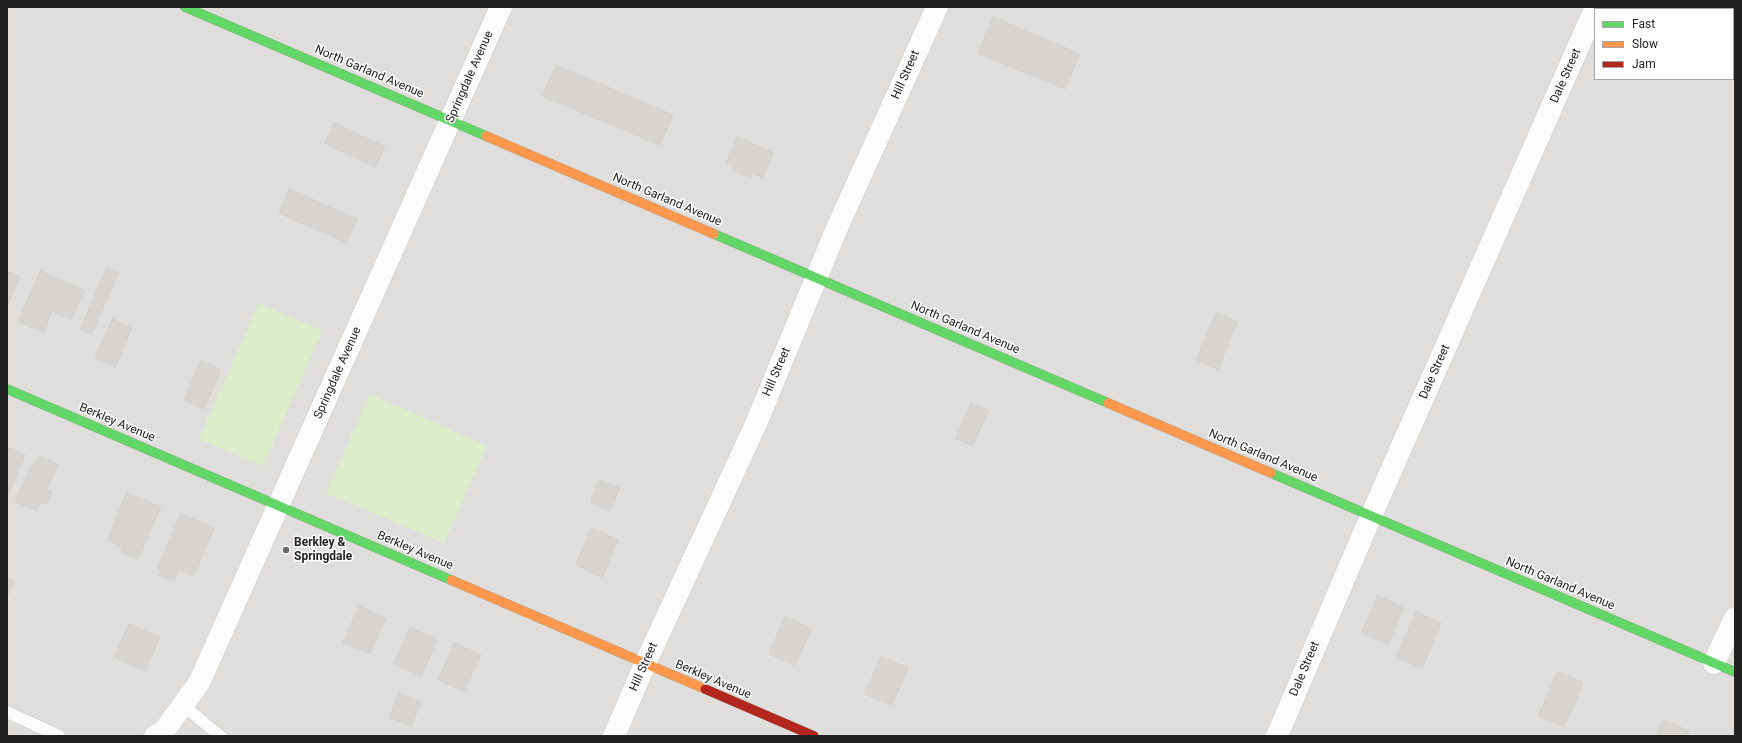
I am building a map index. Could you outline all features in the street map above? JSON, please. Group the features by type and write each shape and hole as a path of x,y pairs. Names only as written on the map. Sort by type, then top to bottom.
{"street":[{"name":"North Garland Avenue","path":"185,7 1735,672"},
{"name":"Springdale Avenue","path":"160,735 199,683 502,7"},
{"name":"Hill Street","path":"614,736 645,664 755,426 837,228 937,7"},
{"name":"Dale Street","path":"1276,736 1371,516 1594,10"},
{"name":"Berkley Avenue","path":"7,389 814,736"},
{"path":"1714,663 1735,618"}],"lane":[{"path":"183,705 220,736"},
{"path":"7,712 59,736"}],"shaded area":[{"path":"7,7 1735,7 1735,736 7,736"}],"green space":[{"path":"259,303 322,331 263,466 199,439"},
{"path":"370,394 487,446 444,543 326,493"}],"building":[{"path":"993,17 1080,54 1065,89 978,53"},
{"path":"556,65 673,115 660,145 543,96"},
{"path":"334,123 385,147 375,167 325,143"},
{"path":"737,137 773,153 762,177 752,173 750,178 732,169 733,166 726,163"},
{"path":"289,189 357,219 347,243 279,213"},
{"path":"107,268 119,273 91,334 80,329"},
{"path":"7,271 20,277 7,307"},
{"path":"40,271 84,290 71,319 52,311 44,332 18,322"},
{"path":"1216,313 1237,322 1218,369 1196,360"},
{"path":"112,319 132,328 115,367 95,358"},
{"path":"201,361 221,370 204,409 184,400"},
{"path":"971,403 988,410 973,446 956,439"},
{"path":"7,447 25,455 7,497"},
{"path":"39,456 58,464 47,489 52,492 47,504 41,502 37,511 15,502 32,464 35,466"},
{"path":"599,480 620,488 610,511 590,502"},
{"path":"127,493 161,507 138,559 121,552 123,547 107,540"},
{"path":"181,514 214,528 194,576 179,570 174,581 159,575 161,570 157,568"},
{"path":"591,528 618,540 602,577 576,565"},
{"path":"7,578 14,581 7,596"},
{"path":"1377,596 1404,607 1388,644 1362,633"},
{"path":"359,606 386,618 370,654 343,643"},
{"path":"1416,612 1441,623 1422,668 1396,657"},
{"path":"785,617 812,629 795,665 769,654"},
{"path":"129,624 160,637 145,671 114,657"},
{"path":"410,627 437,639 421,676 394,664"},
{"path":"454,643 481,655 464,691 438,680"},
{"path":"881,657 908,668 892,705 865,694"},
{"path":"1558,672 1583,683 1564,727 1538,716"},
{"path":"399,693 421,702 411,726 389,718"},
{"path":"1663,720 1689,731 1687,736 1656,736"}],"traffic: fast":[{"path":"185,7 486,136"},
{"path":"714,234 1108,403"},
{"path":"7,389 451,580"},
{"path":"1271,473 1735,672"}],"traffic: slow":[{"path":"486,136 714,234"},
{"path":"1108,403 1271,473"},
{"path":"451,580 705,689"}],"traffic: jam":[{"path":"705,689 814,736"}],"place":[{"name":"Berkley & Springdale","path":"286,550"}]}
